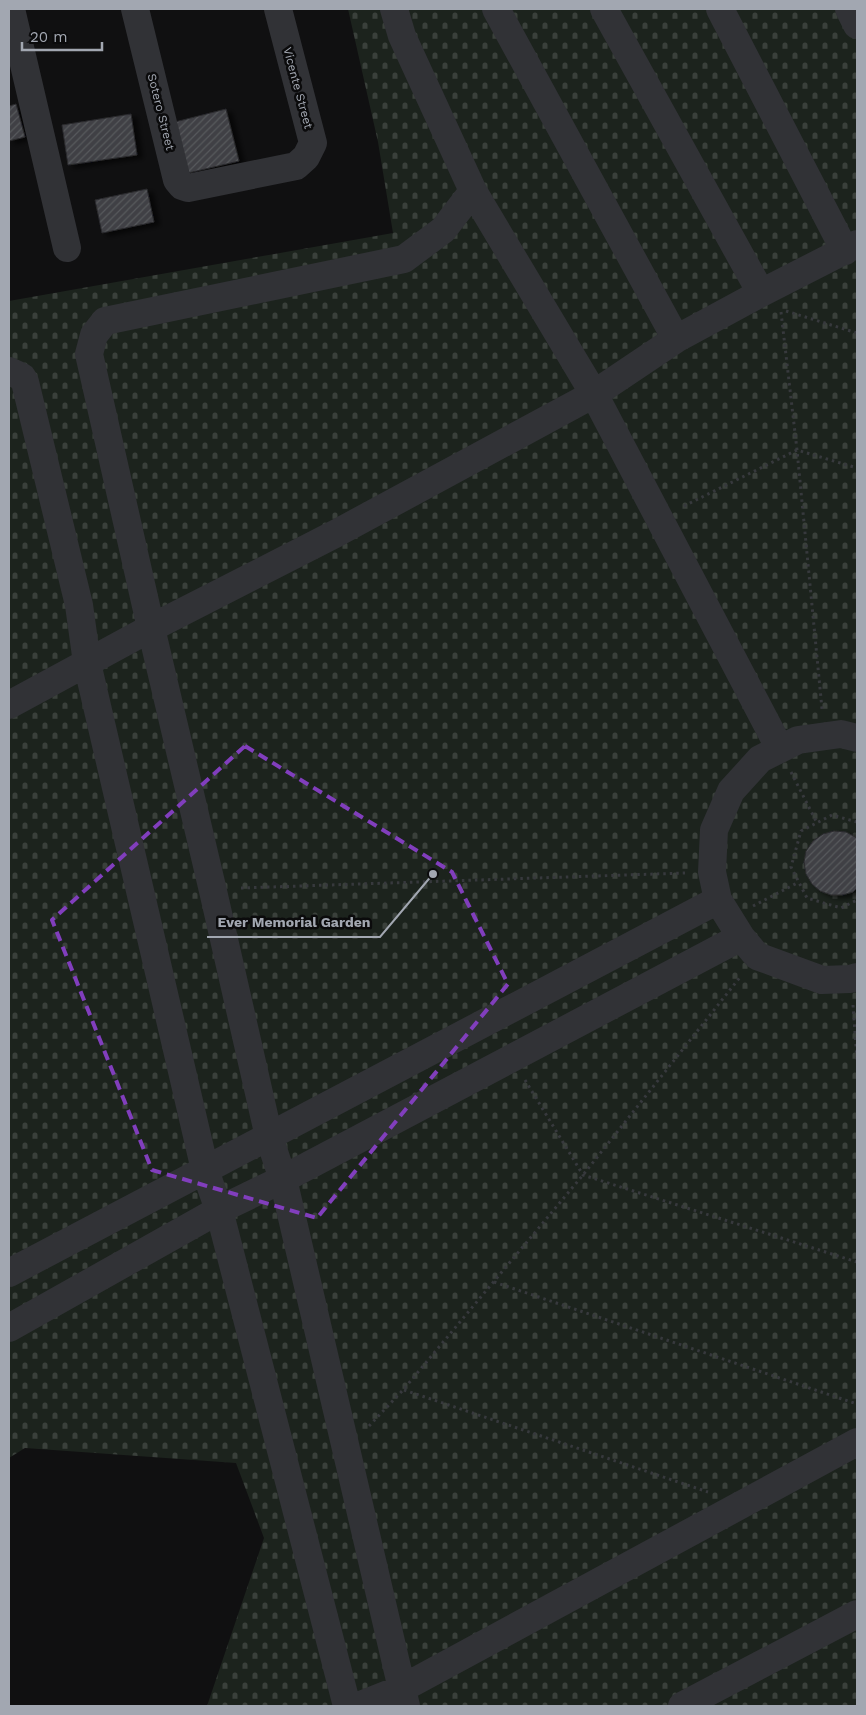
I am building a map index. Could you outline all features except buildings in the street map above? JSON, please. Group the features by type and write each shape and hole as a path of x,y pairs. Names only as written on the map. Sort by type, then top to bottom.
{"street":[{"path":"11,9 67,248"},
{"name":"Sotero Street","path":"135,9 177,180 182,186"},
{"name":"Vicente Street","path":"182,186 188,188 296,166 306,157 313,143 278,9"},
{"path":"394,9 402,36 472,190 594,394 780,749"},
{"path":"496,9 676,339"},
{"path":"604,9 761,293"},
{"path":"9,705 151,628 335,534 594,394 676,339 851,247 720,9"},
{"path":"849,9 857,25"},
{"path":"403,1698 283,1179 269,1138 89,354 94,335 105,321 404,259 443,230 472,190"},
{"path":"9,371 22,377 25,382 79,605 87,663 206,1170 219,1210 347,1706"},
{"path":"854,978 822,980 736,928 712,872 714,830 731,791 760,759 798,740 841,734 857,738"},
{"path":"9,1273 269,1138 736,928"},
{"path":"9,1328 219,1210 283,1179 512,1058 736,928"},
{"path":"358,1706 403,1698 857,1442"},
{"path":"682,1706 857,1614"}],"path":[{"path":"824,737 797,450 781,310 857,333"},
{"path":"659,519 797,450 857,468"},
{"path":"780,749 817,823"},
{"path":"857,822 832,814 801,831 791,867 807,898 841,908 857,900"},
{"path":"213,891 263,887 712,872"},
{"path":"346,1449 403,1390 583,1175 736,928 799,882"},
{"path":"854,978 857,1060"},
{"path":"512,1058 583,1175 857,1262"},
{"path":"494,1282 857,1404"},
{"path":"403,1390 745,1504"}],"highlighted area":[{"path":"245,746 452,872 508,984 317,1218 152,1170 52,920"}],"green space":[{"path":"348,9 857,9 857,1706 207,1706 264,1538 236,1463 25,1448 9,1458 9,301 393,233 378,142"}],"place":[{"name":"Ever Memorial Garden","path":"433,874"}]}
